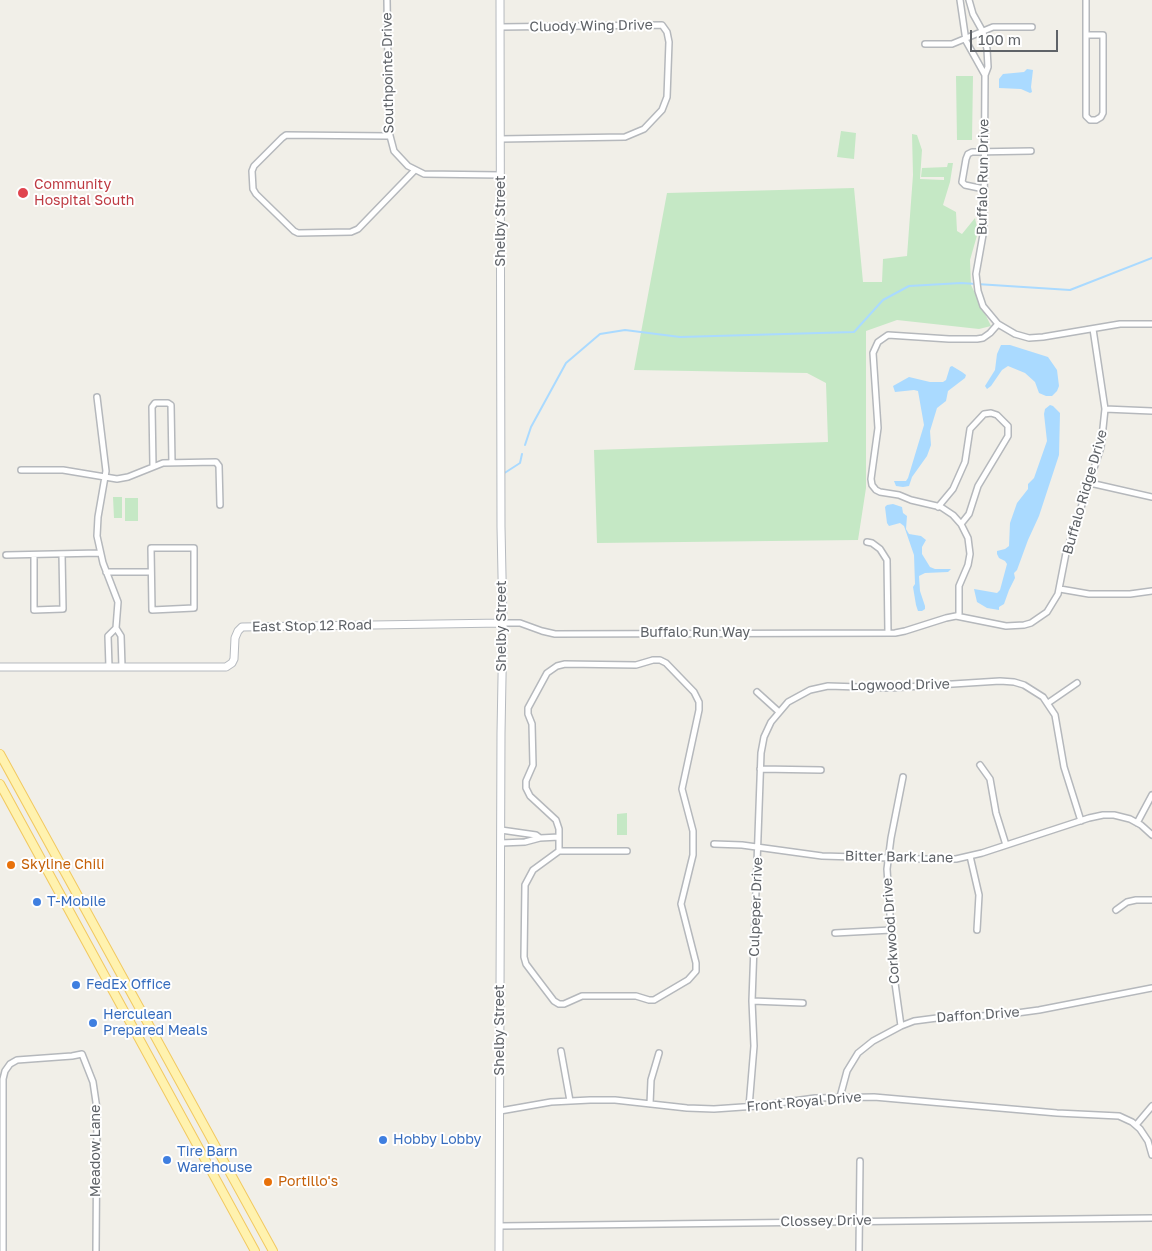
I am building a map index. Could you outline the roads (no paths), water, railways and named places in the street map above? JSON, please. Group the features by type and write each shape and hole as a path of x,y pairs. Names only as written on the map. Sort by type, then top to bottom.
{"main road":[{"path":"0,754 273,1251"},
{"path":"0,784 255,1251"}],"street":[{"name":"Southpointe Drive","path":"387,0 389,136 393,149 408,166 431,175 500,175"},
{"name":"Shelby Street","path":"499,1251 500,830 503,623 501,527 500,0"},
{"name":"Buffalo Run Drive","path":"960,0 966,39 985,75"},
{"name":"Buffalo Run Drive","path":"969,0 973,14 983,31 988,67 985,75 984,234 977,266 976,283 983,306 998,324 1015,334 1029,338 1129,324 1152,324"},
{"path":"1086,0 1086,35 1086,116 1090,120 1096,120 1103,113 1103,35 1086,35"},
{"name":"Cluody Wing Drive","path":"500,27 662,25 667,32 668,42 667,97 662,110 644,129 625,137 500,139"},
{"path":"925,44 952,44 993,27 1032,27"},
{"path":"389,136 286,136 254,168 252,186 255,192 292,230 298,233 355,230 415,170"},
{"path":"984,188 965,185 962,180 968,155 972,152 984,151 1031,151"},
{"path":"959,616 959,588 970,554 968,538 961,524 953,515 938,507 899,495 880,492 873,486 872,479 878,428 873,355 878,342 892,334 949,339 980,338 990,333 998,324"},
{"name":"Buffalo Ridge Drive","path":"959,616 999,625 1024,625 1043,616 1052,606 1060,589 1066,553 1101,448 1105,409 1093,329"},
{"path":"97,397 106,477 97,520 97,536 100,553 118,606 116,628 120,636 122,667"},
{"path":"153,466 152,406 155,403 168,403 171,405 172,463"},
{"path":"1105,409 1152,410"},
{"path":"938,507 953,489 965,462 970,429 981,416 993,413 1007,424 1009,434 978,486 969,514 961,524"},
{"path":"21,470 63,470 117,479 128,477 153,466 172,463 217,463 219,466 220,505"},
{"path":"1090,483 1152,497"},
{"path":"867,542 880,549 886,560 888,632"},
{"path":"151,548 194,548 194,608 152,610 151,572 151,548"},
{"path":"6,555 100,553"},
{"path":"34,555 34,610 63,609 62,554"},
{"path":"106,572 151,572"},
{"path":"1060,589 1084,594 1130,594 1152,591"},
{"name":"Buffalo Run Way","path":"503,623 520,623 542,632 555,634 905,632 946,618 959,616"},
{"name":"East Stop 12 Road","path":"0,667 226,667 234,659 235,638 242,627 503,623"},
{"path":"109,667 108,636 116,628"},
{"path":"559,851 556,820 530,796 526,786 533,765 532,724 528,709 550,670 565,664 636,665 650,660 657,660 666,663 695,693 699,702 699,710 682,787 693,831 693,855 681,904 696,963 696,971 690,979 652,1000 636,996 582,996 564,1004 558,1004 526,964 524,957 524,887 528,877 534,870 559,851 627,851"},
{"name":"Logwood Drive","path":"778,712 790,700 815,688 828,686 890,688 1006,681 1028,687 1048,703"},
{"path":"1077,683 1048,703 1056,717 1064,767 1081,821"},
{"path":"757,692 778,712"},
{"name":"Culpeper Drive","path":"749,1107 754,1046 752,1002 761,753 764,737 778,712"},
{"path":"980,765 990,779 996,813 1006,845"},
{"path":"760,768 821,770"},
{"name":"Corkwood Drive","path":"901,1026 894,982 887,879 888,858 902,777"},
{"path":"1152,795 1137,823 1152,835"},
{"name":"Bitter Bark Lane","path":"714,844 758,847 822,856 944,860 970,856 1095,816 1114,815 1137,823"},
{"path":"500,830 536,835 540,838"},
{"path":"500,843 525,842 540,838 559,837"},
{"path":"970,856 979,895 977,930"},
{"path":"1116,910 1127,902 1152,900"},
{"path":"835,933 891,930"},
{"name":"Daffon Drive","path":"840,1097 846,1071 858,1053 873,1041 914,1021 1002,1015 1039,1010 1152,988"},
{"path":"752,1002 804,1003"},
{"path":"561,1051 570,1101"},
{"path":"650,1104 651,1080 659,1053"},
{"name":"Meadow Lane","path":"3,1251 3,1079 5,1071 10,1064 17,1060 82,1054 92,1082 97,1109 96,1251"},
{"name":"Front Royal Drive","path":"500,1111 551,1102 570,1101 601,1100 700,1109 749,1107 814,1098 882,1097 1057,1113 1110,1115 1124,1118 1136,1125"},
{"path":"1152,1106 1136,1125 1147,1139 1152,1155"},
{"path":"859,1251 860,1161"},
{"name":"Clossey Drive","path":"500,1226 1152,1218"}],"water":[{"path":"1027,69 1033,70 1032,92 1021,89 999,88 999,79 1003,74 1024,72"},
{"path":"1001,345 1010,345 1048,357 1057,370 1059,386 1057,391 1052,396 1039,393 1035,382 1025,373 1008,366 1002,370 987,389 985,386 995,370 997,354"},
{"path":"952,366 966,375 965,378 948,391 946,401 937,408 930,431 931,445 927,456 912,477 909,486 896,486 894,481 906,481 908,478 924,425 918,391 895,392 893,386 909,377 930,382 943,382 946,380"},
{"path":"1050,405 1060,413 1059,455 1039,516 1017,570 1014,573 1015,578 1004,604 999,607 999,610 987,608 977,602 974,589 997,593 1000,590 1007,564 999,558 997,551 1009,546 1010,523 1017,503 1028,489 1028,484 1034,478 1047,441 1044,414 1045,409"},
{"path":"893,504 902,507 903,513 907,516 906,529 909,534 921,536 926,540 922,547 922,554 930,567 935,569 951,569 948,572 925,573 919,576 920,591 925,606 925,609 922,611 918,611 916,605 913,587 915,584 914,555 904,526 900,523 889,526 887,523 885,507"}],"waterway":[{"path":"525,445 531,427 566,363 600,334 625,330 680,337 854,332 883,300 909,286 961,283 1070,290 1152,258"},
{"path":"503,474 520,463 522,454"}],"place":[{"name":"Community Hospital South","path":"23,193"},
{"name":"Skyline Chili","path":"11,865"},
{"name":"T-Mobile","path":"37,902"},
{"name":"FedEx Office","path":"76,985"},
{"name":"Herculean Prepared Meals","path":"93,1023"},
{"name":"Hobby Lobby","path":"383,1140"},
{"name":"Tire Barn Warehouse","path":"167,1160"},
{"name":"Portillo's","path":"268,1182"}]}
